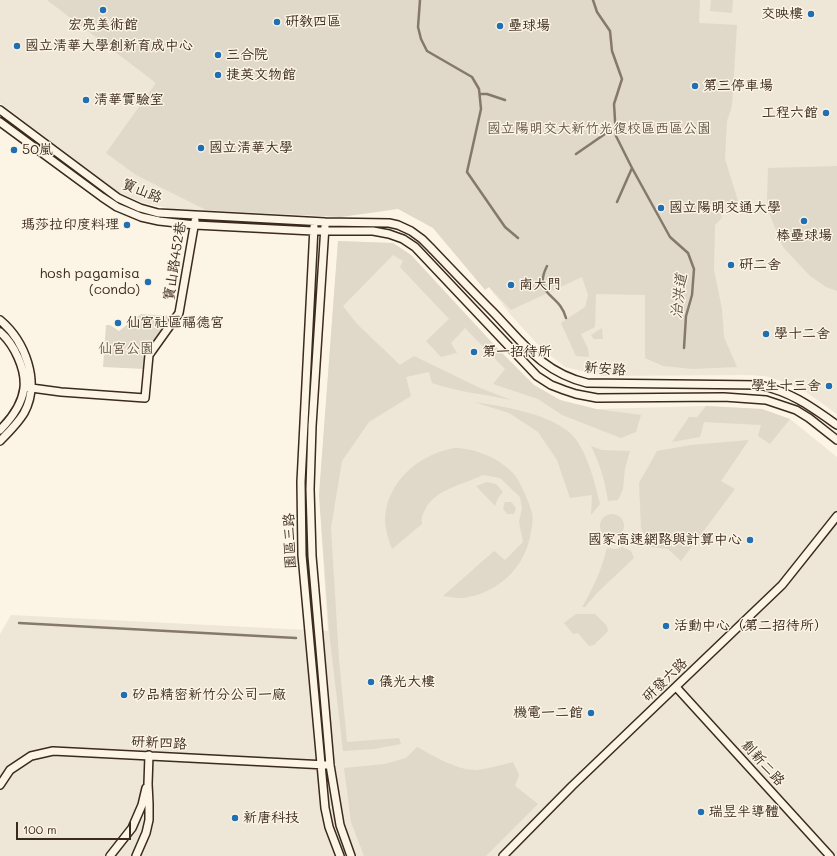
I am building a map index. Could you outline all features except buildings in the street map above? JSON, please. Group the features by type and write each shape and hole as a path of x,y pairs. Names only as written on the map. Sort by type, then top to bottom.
{"street":[{"name":"寶山路","path":"0,110 118,198 140,208 158,214 325,222"},
{"name":"寶山路","path":"0,122 117,207 141,217 159,221 195,225 325,231"},
{"name":"寶山路452巷","path":"27,388 145,398 149,355 180,313 196,215"},
{"name":"園區三路","path":"314,221 303,426 301,489 302,555 327,814 329,827 340,856"},
{"name":"園區三路","path":"325,222 312,426 310,489 312,556 330,765 340,825 351,856"},
{"name":"新安路","path":"325,222 389,223 411,231 431,248 526,348 552,370 562,375 587,383 760,385 790,395 810,406 837,425"},
{"name":"新安路","path":"325,231 373,232 389,234 403,239 415,247 537,376 551,385 576,394 597,398 724,397 766,400 796,410 809,418 837,440"},
{"path":"0,320 12,332 24,352 29,366 24,412 11,430 0,441"},
{"path":"0,332 16,353 27,388 8,423 0,430"},
{"name":"研發六路","path":"503,856 572,786 782,585 837,516"},
{"name":"創新二路","path":"676,687 830,856"},
{"name":"研新四路","path":"0,785 10,770 31,756 53,751 150,755 322,766 330,765"},
{"path":"136,856 148,826 150,755"},
{"path":"110,856 132,828 142,805 148,784"}],"shaded area":[{"name":"國立清華大學","path":"0,0 346,0 341,217 172,209 144,203 119,193 0,103"},
{"name":"國立陽明交通大學","path":"386,0 837,0 837,414 806,392 778,380 764,376 601,376 565,367 541,348 510,314 484,281"},
{"path":"338,241 393,243 411,255 497,348 534,385 560,400 596,409 706,406 762,409 790,419 837,457 837,856 0,856 0,634 11,615 328,631 319,495"}],"green space":[{"name":"國立陽明交大新竹光復校區西區公園","path":"47,0 700,0 699,23 737,25 732,106 727,121 725,159 739,204 721,213 722,218 715,225 714,270 722,309 724,337 737,367 693,369 663,366 645,358 645,295 596,294 595,327 581,334 588,349 589,357 576,356 561,323 585,307 588,295 582,277 511,310 489,287 485,290 433,228 398,209 341,217 206,210 136,175 106,153 156,83"},
{"path":"711,0 733,0 732,13 710,11"},
{"name":"棒壘球場","path":"837,166 837,291 826,287 810,276 783,247 769,213 767,198 768,168"},
{"path":"338,241 393,243 411,255 497,348 534,385 560,400 596,409 641,415 636,432 621,438 562,415 538,399 493,384 505,369 465,328 451,343 457,353 441,357 426,341 449,319 400,267 403,261 393,255 343,306 357,324 400,365 414,356 480,388 511,400 461,391 432,383 429,372 406,377 411,396 369,422 342,461 331,528 339,660 347,742 399,738 401,744 374,749 343,751 329,631 319,495"},
{"name":"仙宮公園","path":"141,314 172,316 146,355 145,369 103,367 106,325 110,325 119,331"},
{"path":"602,328 603,339 594,339 591,335"},
{"path":"474,402 510,408 536,415 559,425 569,432 575,438 585,455 600,504 591,515 592,495 570,498 557,460 538,432 509,413"},
{"path":"706,406 762,409 790,419 770,444 758,436 761,425 704,422 700,437 672,442 689,417 697,417"},
{"path":"749,440 721,481 735,489 681,561 668,549 651,547 641,528 639,483 657,451 691,445"},
{"path":"591,446 602,450 630,451 625,468 623,489 618,500 608,501 602,473"},
{"path":"454,448 462,448 485,454 512,472 521,486 533,516 532,528 527,548 517,566 494,587 474,596 464,598 443,596 494,551 505,560 523,542 519,522 522,508 520,497 500,478 483,475 441,493 428,504 423,513 422,524 392,549 385,523 386,509 389,499 393,490 405,473 430,456"},
{"path":"487,482 496,484 503,492 498,498 495,506 476,486"},
{"path":"505,502 511,502 516,508 514,514 507,514 503,508"},
{"path":"612,514 620,518 624,526 620,534 612,538 604,534 600,526 604,518"},
{"path":"622,547 631,551 634,558 597,593 585,607 582,607 597,579 607,548 616,549"},
{"path":"576,614 595,614 607,626 608,631 594,645 589,646 578,633 573,634 564,623"},
{"path":"417,747 445,762 461,768 476,770 485,769 513,762 519,775 515,786 538,804 486,856 364,856 351,822 344,768 385,764 406,758"}],"waterway":[{"name":"治洪道","path":"420,0 418,27 421,39 427,51 472,77 479,89 481,109 467,172 505,227 518,238"},
{"name":"治洪道","path":"593,0 597,12 610,31 612,51 622,79 614,104 616,136 670,237 688,253 694,269 692,295 686,316 684,348"},
{"name":"治洪道","path":"480,94 487,94 505,100"},
{"name":"治洪道","path":"576,154 615,127"},
{"name":"治洪道","path":"617,202 632,168"},
{"path":"547,266 543,276 545,289 563,310 566,318"},
{"path":"19,623 296,638"}],"place":[{"name":"宏亮美術館","path":"103,10"},
{"name":"交映樓","path":"811,14"},
{"name":"研教四區","path":"277,22"},
{"name":"壘球場","path":"500,26"},
{"name":"國立清華大學創新育成中心","path":"17,46"},
{"name":"三合院","path":"218,55"},
{"name":"捷英文物館","path":"218,75"},
{"name":"第三停車場","path":"695,86"},
{"name":"清華實驗室","path":"86,100"},
{"name":"工程六館","path":"826,113"},
{"name":"國立清華大學","path":"201,148"},
{"name":"50嵐","path":"14,150"},
{"name":"國立陽明交通大學","path":"661,208"},
{"name":"棒壘球場","path":"804,221"},
{"name":"瑪莎拉印度料理","path":"127,225"},
{"name":"研二舍","path":"731,265"},
{"name":"hosh pagamisa (condo)","path":"148,282"},
{"name":"南大門","path":"511,285"},
{"name":"仙宮社區福德宮","path":"118,323"},
{"name":"學十二舍","path":"766,334"},
{"name":"第一招待所","path":"474,352"},
{"name":"學生十三舍","path":"829,386"},
{"name":"國家高速網路與計算中心","path":"750,540"},
{"name":"活動中心（第二招待所）","path":"666,626"},
{"name":"儀光大樓","path":"371,682"},
{"name":"矽品精密新竹分公司一廠","path":"124,695"},
{"name":"機電一二館","path":"591,713"},
{"name":"瑞昱半導體","path":"701,812"},
{"name":"新唐科技","path":"235,818"}]}
